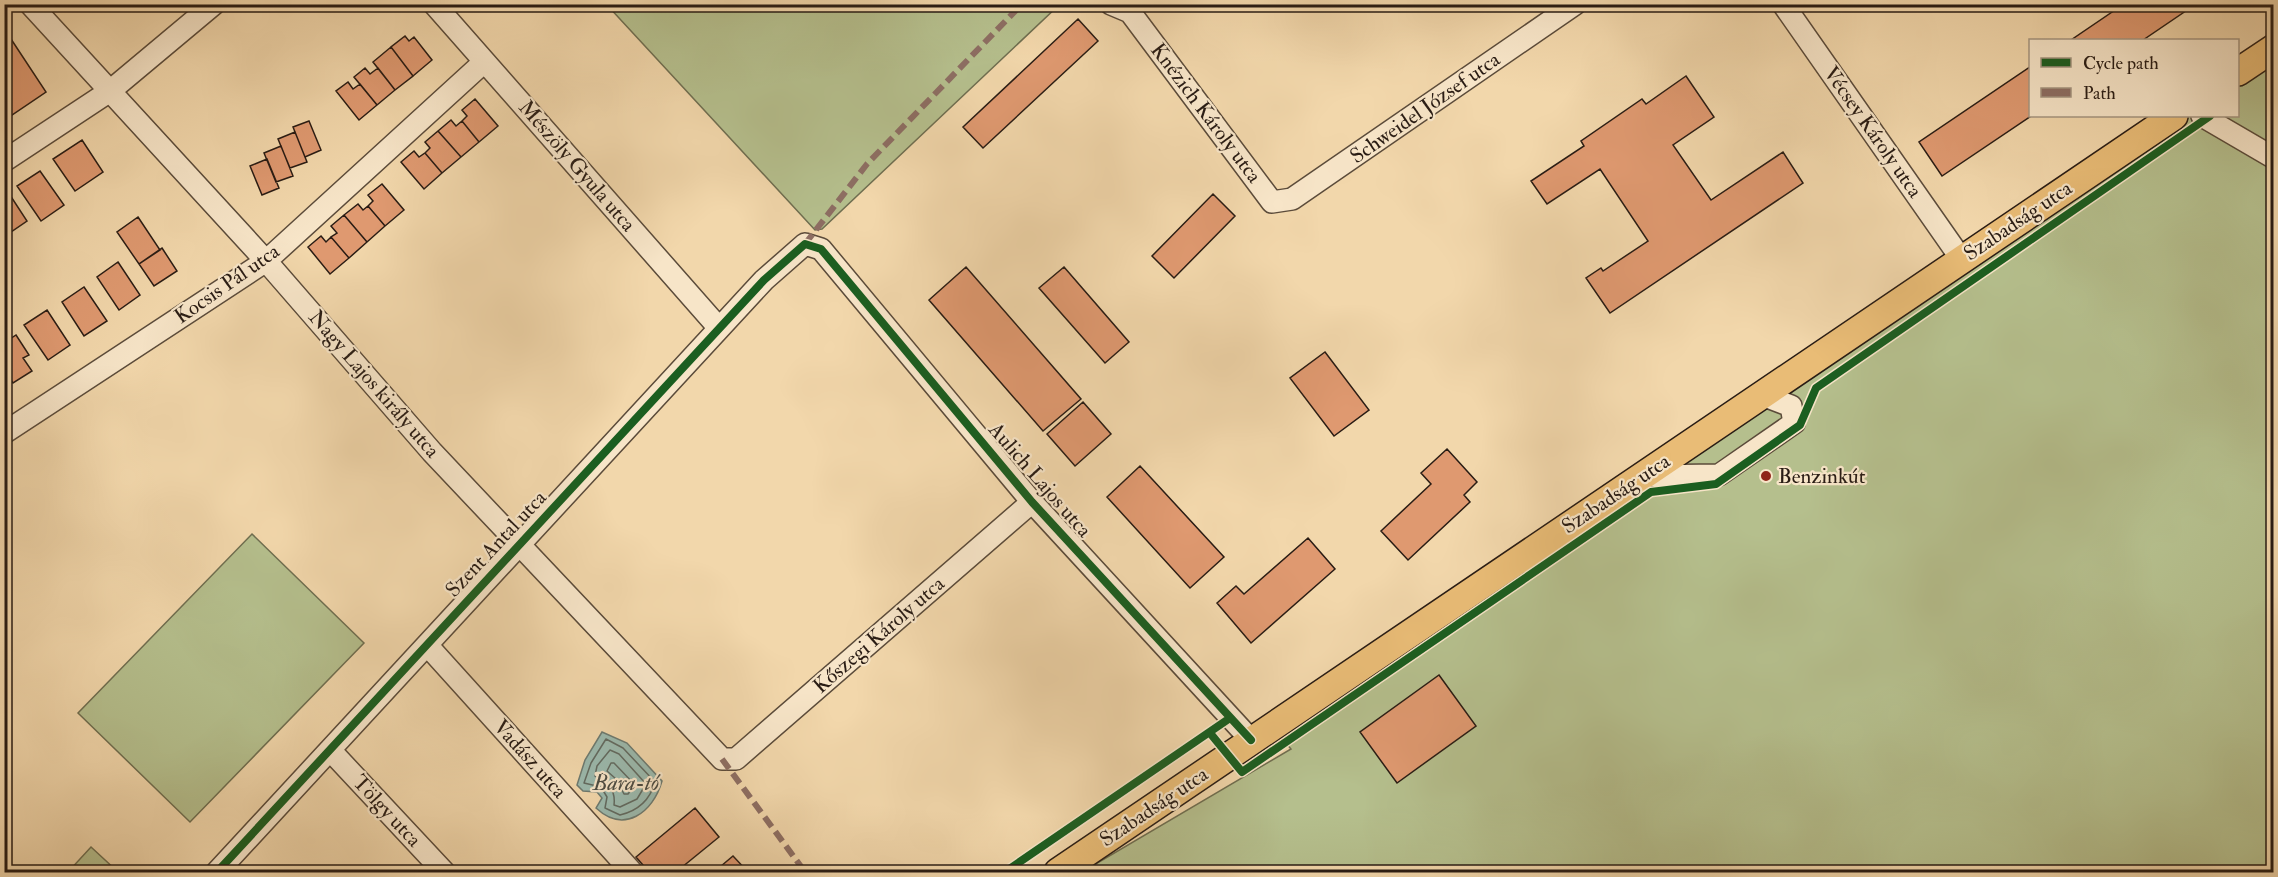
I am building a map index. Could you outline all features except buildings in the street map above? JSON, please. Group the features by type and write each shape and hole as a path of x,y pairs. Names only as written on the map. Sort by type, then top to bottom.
{"main road":[{"path":"2239,71 2274,48"},
{"name":"Szabadság utca","path":"1058,873 2173,117"}],"street":[{"name":"Nagy Lajos király utca","path":"30,4 266,261 432,452 722,759"},
{"path":"4,161 110,91 214,4"},
{"name":"Mészöly Gyula utca","path":"434,4 719,328"},
{"name":"Knézich Károly utca","path":"1111,4 1130,12 1272,202"},
{"name":"Schweidel József utca","path":"1272,202 1292,199 1575,4"},
{"name":"Vécsey Károly utca","path":"1783,4 1962,260"},
{"name":"Kocsis Pál utca","path":"4,433 266,261 484,62"},
{"path":"2204,117 2274,158"},
{"name":"Szent Antal utca","path":"217,873 719,328 764,280 805,244"},
{"name":"Aulich Lajos utca","path":"805,244 821,249 1032,501 1251,740"},
{"path":"1642,476 1719,475 1794,423 1791,406 1762,395"},
{"name":"Kőszegi Károly utca","path":"722,759 736,759 1032,501"},
{"name":"Vadász utca","path":"427,645 632,873"},
{"name":"Tölgy utca","path":"330,750 444,873"}],"green space":[{"path":"607,5 1059,5 822,229 815,230"},
{"path":"2273,53 2273,872 1082,872 1291,749 1279,735 2183,117 2239,117 2239,77"},
{"path":"252,534 364,643 190,822 78,713"},
{"path":"91,847 118,872 68,872"}],"water":[{"name":"Bara-tó","path":"602,732 627,743 662,781 652,802 636,816 617,819 607,816 596,808 602,798 597,792 583,791 577,785 585,760"}],"marked path":[{"path":"805,244 867,164 1022,4"},
{"path":"722,759 805,872"}],"cycle path":[{"path":"1210,733 1242,772 1651,492 1716,484 1800,425 1816,388 2209,117"},
{"path":"217,872 764,280 805,244 821,249 1032,502 1251,740"},
{"path":"1005,872 1230,718"}],"place":[{"name":"Benzinkút","path":"1766,476"}]}
